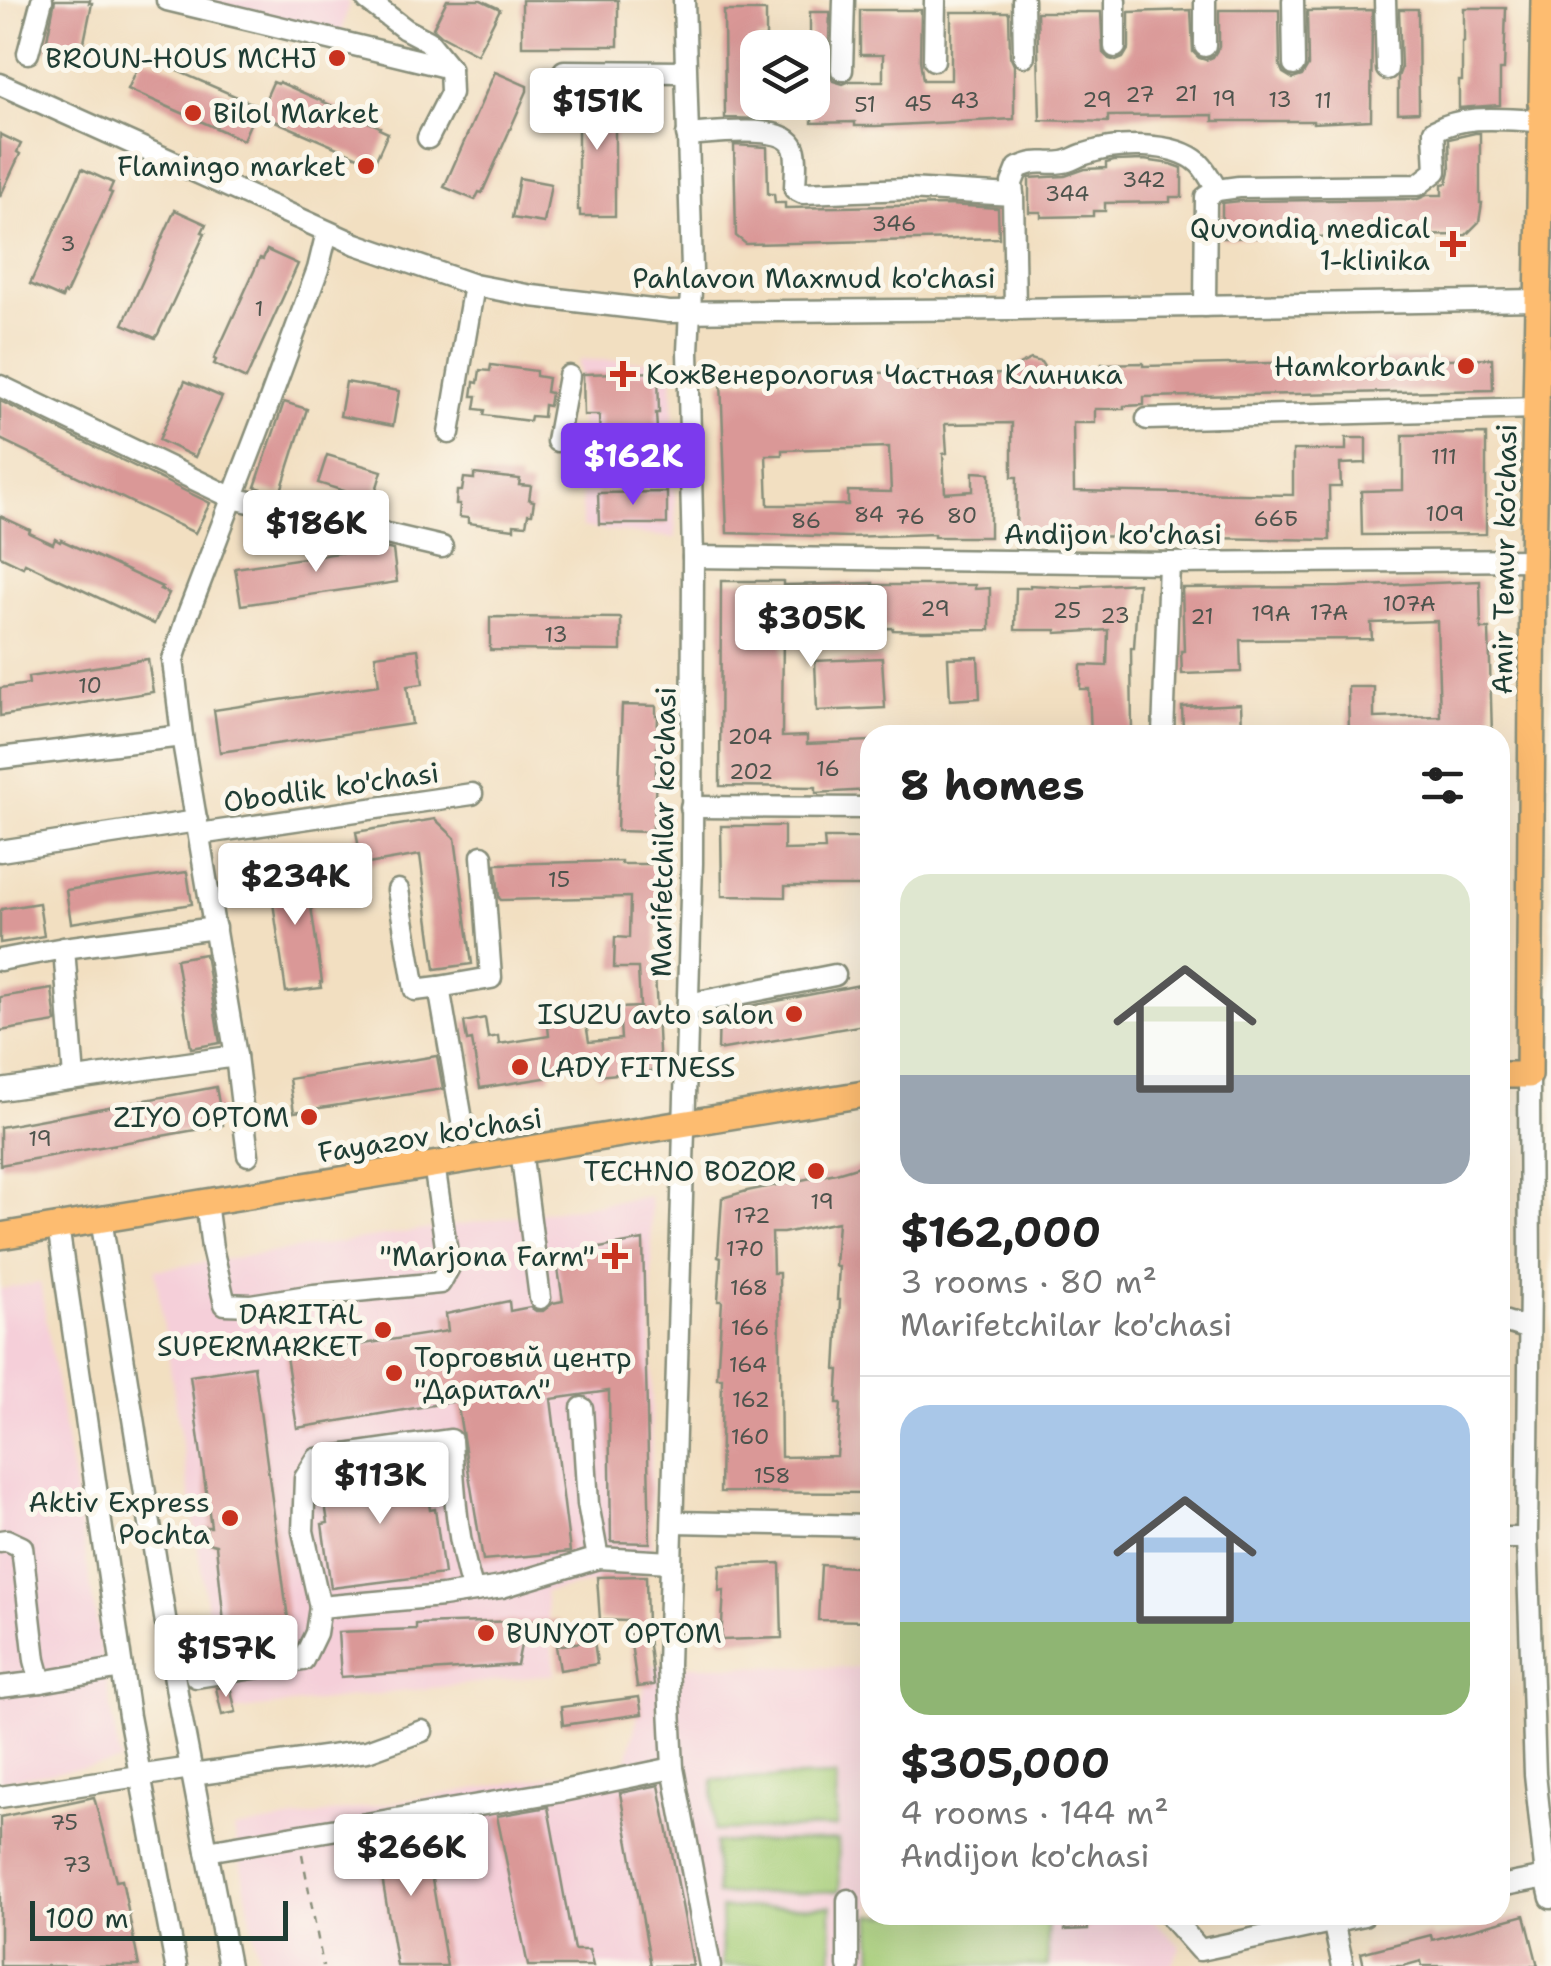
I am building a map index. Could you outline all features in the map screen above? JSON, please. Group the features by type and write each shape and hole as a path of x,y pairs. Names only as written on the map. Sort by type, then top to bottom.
{"main road":[{"name":"Amir Temur ko'chasi","path":"1529,1075 1533,560 1536,408 1544,300 1544,0"},
{"path":"1510,1075 1529,1075"},
{"name":"Fayazov ko'chasi","path":"0,1236 860,1095"}],"street":[{"path":"28,53 42,0"},
{"path":"167,0 450,68"},
{"path":"367,0 405,29 428,40 450,68 450,92 428,138"},
{"name":"Marifetchilar ko'chasi","path":"684,0 692,270 688,351 693,557 691,807 668,1665 673,1768 710,1966"},
{"path":"842,70 844,0"},
{"path":"934,60 935,0"},
{"path":"1023,0 1024,56"},
{"path":"1114,47 1115,0"},
{"path":"1205,0 1205,46"},
{"path":"1293,0 1294,65"},
{"path":"1386,0 1387,69"},
{"path":"564,71 686,72"},
{"name":"Pahlavon Maxmud ko'chasi","path":"0,84 327,232 412,265 474,286 602,305 690,312 1544,300"},
{"path":"1205,306 1206,197 1217,190 1418,186 1436,171 1434,130 1467,119 1542,121"},
{"path":"687,135 768,132 786,138 794,148 795,189 802,192 908,189 1013,195"},
{"path":"1015,309 1012,183 1018,168 1036,160 1067,162 1087,153 1152,146 1180,152 1201,164 1217,190"},
{"name":"Obodlik ko'chasi","path":"248,1155 173,660 312,286 327,232"},
{"path":"449,432 474,286"},
{"path":"557,441 569,376"},
{"path":"0,386 233,498 442,547"},
{"path":"1147,419 1536,408"},
{"name":"Andijon ko'chasi","path":"693,557 1169,563 1533,560"},
{"path":"1163,725 1169,563"},
{"path":"0,758 182,736"},
{"name":"Obodlik ko'chasi","path":"0,851 472,794"},
{"path":"691,807 860,808"},
{"path":"398,890 414,990 490,978 482,856"},
{"path":"0,960 215,928"},
{"path":"64,948 74,1080"},
{"path":"688,1004 835,975"},
{"path":"440,987 462,1120"},
{"path":"0,1090 236,1056"},
{"name":"Amir Temur ko'chasi","path":"1529,1075 1540,1281 1529,1329 1527,1538 1543,1768 1546,1877 1551,1898"},
{"path":"520,1150 540,1298"},
{"path":"206,1202 226,1304 251,1305 440,1283 450,1267 434,1164"},
{"path":"101,1219 228,1966"},
{"path":"58,1226 122,1668 176,1966"},
{"path":"1510,1323 1529,1329"},
{"path":"582,1408 588,1504 598,1558"},
{"path":"196,1678 303,1660 316,1633 320,1607 304,1531 305,1478 317,1459 451,1440 455,1500 473,1592"},
{"path":"672,1522 860,1526"},
{"path":"1510,1538 1527,1538"},
{"path":"0,1541 22,1547 41,1682"},
{"path":"320,1607 502,1587 598,1558 672,1562"},
{"path":"0,1687 122,1668"},
{"path":"0,1796 140,1775 367,1751 422,1731"},
{"path":"207,1851 562,1791 673,1768"},
{"path":"1510,1884 1546,1877"},
{"path":"848,1900 848,1966"},
{"path":"1175,1925 1195,1958 1322,1925"},
{"path":"1334,1925 1343,1966"}],"path":[{"path":"299,1835 322,1966"}],"shaded area":[{"path":"182,0 343,0 349,2 341,35"},
{"path":"579,360 672,361 676,538 582,528"},
{"path":"650,1196 651,1572 545,1592 555,1674 223,1712 155,1270"},
{"path":"40,1283 120,1762 0,1781 0,1289"},
{"path":"650,1665 860,1668 860,1925 1158,1925 1181,1947 1170,1966 260,1966 234,1829 626,1764"}],"green space":[{"path":"836,1776 837,1827 714,1831 713,1780"},
{"path":"838,1840 840,1891 717,1895 715,1843"},
{"path":"831,1906 832,1964 722,1966 721,1909"},
{"path":"871,1925 1047,1925 1048,1966 873,1966"}],"building":[{"path":"55,0 92,3 78,56 45,49"},
{"path":"447,0 481,0 500,9 477,54 433,28"},
{"path":"522,0 618,0 618,46 522,46"},
{"path":"1464,8 1506,8 1500,105 1459,108"},
{"path":"1399,9 1418,9 1419,112 1398,113"},
{"path":"860,10 921,10 923,80 951,80 951,12 1009,12 1014,119 876,126 855,126 855,122 812,123 830,120 830,74 833,81 843,84 883,81 883,55 860,55"},
{"path":"1191,10 1193,52 1206,60 1219,47 1219,10 1279,10 1280,66 1293,79 1302,76 1308,66 1307,11 1372,10 1371,120 1213,121 1213,115 1108,116 1108,122 1040,120 1037,12 1101,12 1103,53 1116,61 1129,48 1129,12"},
{"path":"724,11 766,11 766,30 740,30 740,118 725,118"},
{"path":"810,12 830,12 829,30 810,30"},
{"path":"142,58 258,106 243,140 128,89"},
{"path":"495,72 527,86 527,91 482,193 475,200 444,187"},
{"path":"273,82 388,133 374,164 259,114"},
{"path":"581,90 615,90 615,216 580,216 578,210"},
{"path":"1480,133 1482,203 1479,222 1466,235 1222,238 1222,203 1418,199 1442,195 1442,184 1447,183 1450,171 1449,139"},
{"path":"0,134 21,144 0,197"},
{"path":"734,145 767,147 768,194 774,194 775,203 785,203 785,208 998,208 999,238 746,244 736,236"},
{"path":"1144,160 1182,168 1182,197 1170,197 1170,202 1105,203 1105,211 1093,211 1093,216 1041,217 1041,212 1029,212 1029,178 1106,168 1106,163 1114,161"},
{"path":"82,169 113,183 109,192 112,193 62,298 30,284"},
{"path":"519,178 551,184 544,223 512,218"},
{"path":"175,210 206,224 202,232 205,233 155,338 123,324"},
{"path":"267,250 298,264 246,379 214,364 214,359"},
{"path":"1492,358 1493,390 1144,397 1144,405 1095,409 1095,423 1073,423 1074,491 1293,495 1293,450 1346,450 1346,438 1366,438 1366,463 1340,464 1341,487 1329,487 1330,540 1016,535 1017,477 1012,477 1012,423 945,424 945,493 973,491 973,472 990,473 990,537 727,533 721,381 788,379 788,375 868,370 1018,374 1019,365 1031,359 1041,362 1048,373 1102,372 1102,364","holes":["889,447 891,492 848,491 848,505 768,505 766,455 782,455 782,450"]},
{"path":"491,365 536,371 536,376 548,378 546,392 551,393 543,417 531,416 530,421 484,415 485,410 475,409 474,382 478,383 480,370 490,371"},
{"path":"658,372 659,463 601,466 599,415 584,415 583,374"},
{"path":"185,381 222,397 195,457 159,440"},
{"path":"346,382 399,391 393,426 340,416"},
{"path":"0,401 210,503 195,533 0,439"},
{"path":"284,402 307,409 280,494 255,487"},
{"path":"1486,434 1486,534 1362,535 1361,491 1403,490 1403,435"},
{"path":"327,455 382,471 373,500 318,483"},
{"path":"474,474 520,479 519,485 531,486 529,500 534,501 526,525 514,524 514,529 468,523 468,518 459,517 457,491 462,491 464,478 474,479"},
{"path":"667,492 667,524 599,524 598,493"},
{"path":"0,516 53,544 55,539 61,540 162,587 169,593 154,624 25,563 23,567 0,556"},
{"path":"380,547 393,550 397,582 241,605 235,568"},
{"path":"721,581 990,588 990,630 783,630 782,737 807,736 807,744 860,741 860,791 816,793 816,787 720,786"},
{"path":"1480,581 1481,629 1489,629 1492,725 1349,725 1348,687 1374,687 1374,718 1440,716 1437,621 1371,623 1372,639 1240,640 1241,672 1182,674 1182,588"},
{"path":"1138,583 1131,648 1132,725 1091,725 1089,689 1080,689 1081,665 1107,666 1108,630 1015,630 1016,588"},
{"path":"490,617 621,618 621,651 490,650"},
{"path":"418,649 423,684 407,686 412,724 220,752 214,710 379,685 375,655"},
{"path":"978,657 980,698 950,700 948,658"},
{"path":"882,658 885,708 817,711 815,661"},
{"path":"148,659 153,692 0,716 0,688 29,684 28,677"},
{"path":"1241,704 1242,725 1183,725 1182,707"},
{"path":"622,705 656,706 652,832 617,831"},
{"path":"435,819 455,838 472,964 435,969 420,855 362,865 356,832"},
{"path":"721,826 784,826 784,850 825,849 824,838 860,838 860,886 785,886 785,897 722,896"},
{"path":"302,863 322,982 321,988 286,992 268,868"},
{"path":"496,864 658,864 655,974 660,1070 597,1076 596,1064 550,1070 551,1077 480,1088 472,1040 467,1041 464,1022 485,1018 488,1038 498,1036 499,1044 549,1036 547,1017 584,1012 589,1042 621,1039 619,1008 640,1007 638,968 614,968 615,937 629,938 630,897 501,900"},
{"path":"187,872 192,904 71,923 66,890"},
{"path":"39,903 44,936 0,943 2,909"},
{"path":"205,954 220,1043 191,1048 176,959"},
{"name":"ISUZU avto salon","path":"860,985 860,1026 718,1050 719,1012"},
{"path":"52,989 56,1022 0,1031 0,997"},
{"path":"437,1056 443,1089 294,1112 289,1079"},
{"path":"216,1087 223,1125 0,1165 0,1127"},
{"path":"860,1166 860,1493 720,1492 722,1378 717,1378 722,1198","holes":["838,1222 835,1266 839,1266 836,1370 837,1403 841,1403 837,1456 781,1457 779,1273 773,1273 772,1233"]},
{"path":"643,1240 650,1543 611,1542 609,1391 551,1399 570,1552 483,1560 457,1401 297,1428 286,1356 448,1331 446,1314 509,1301 510,1311 530,1307 543,1311 563,1301 556,1256"},
{"path":"254,1366 289,1626 225,1633 216,1545 208,1543 206,1527 211,1527 190,1376"},
{"path":"423,1463 430,1510 435,1509 444,1574 331,1588 322,1524 328,1523 321,1478"},
{"path":"780,1563 782,1638 721,1640 724,1590 719,1591 720,1565"},
{"path":"821,1565 860,1567 860,1621 818,1620"},
{"path":"646,1576 654,1685 637,1687 628,1621 600,1620 597,1577"},
{"path":"559,1620 560,1628 523,1635 517,1665 341,1677 338,1632 416,1629 416,1624"},
{"path":"594,1640 597,1664 560,1670 556,1646"},
{"path":"230,1686 236,1712 222,1715 216,1688"},
{"path":"639,1697 642,1714 563,1725 561,1707"},
{"path":"659,1785 693,1966 651,1966 620,1793"},
{"path":"94,1797 116,1881 122,1880 139,1966 0,1966 0,1817"},
{"path":"548,1807 574,1950 589,1950 593,1966 528,1966 497,1816"},
{"path":"423,1828 447,1966 397,1966 375,1836"},
{"path":"1525,1915 1538,1966 1422,1966 1421,1961 1403,1966 1364,1966 1361,1953 1431,1935 1432,1940 1488,1925 1510,1925 1510,1919"},
{"path":"1065,1925 1088,1925 1088,1929 1065,1930"}],"place":[{"name":"BROUN-HOUS MCHJ","path":"337,58"},
{"name":"Bilol Market","path":"193,113"},
{"name":"Flamingo market","path":"366,166"},
{"name":"Quvondiq medical 1-klinika","path":"1453,244"},
{"name":"Hamkorbank","path":"1466,366"},
{"name":"КожВенерология Частная Клиника","path":"623,374"},
{"name":"ISUZU avto salon","path":"794,1014"},
{"name":"LADY FITNESS","path":"520,1067"},
{"name":"ZIYO OPTOM","path":"309,1117"},
{"name":"TECHNO BOZOR","path":"816,1171"},
{"name":"\"Marjona Farm\"","path":"615,1256"},
{"name":"DARITAL SUPERMARKET","path":"383,1330"},
{"name":"Торговый центр \"Даритал\"","path":"394,1373"},
{"name":"Aktiv Express Pochta","path":"230,1518"},
{"name":"BUNYOT OPTOM","path":"486,1633"}]}
